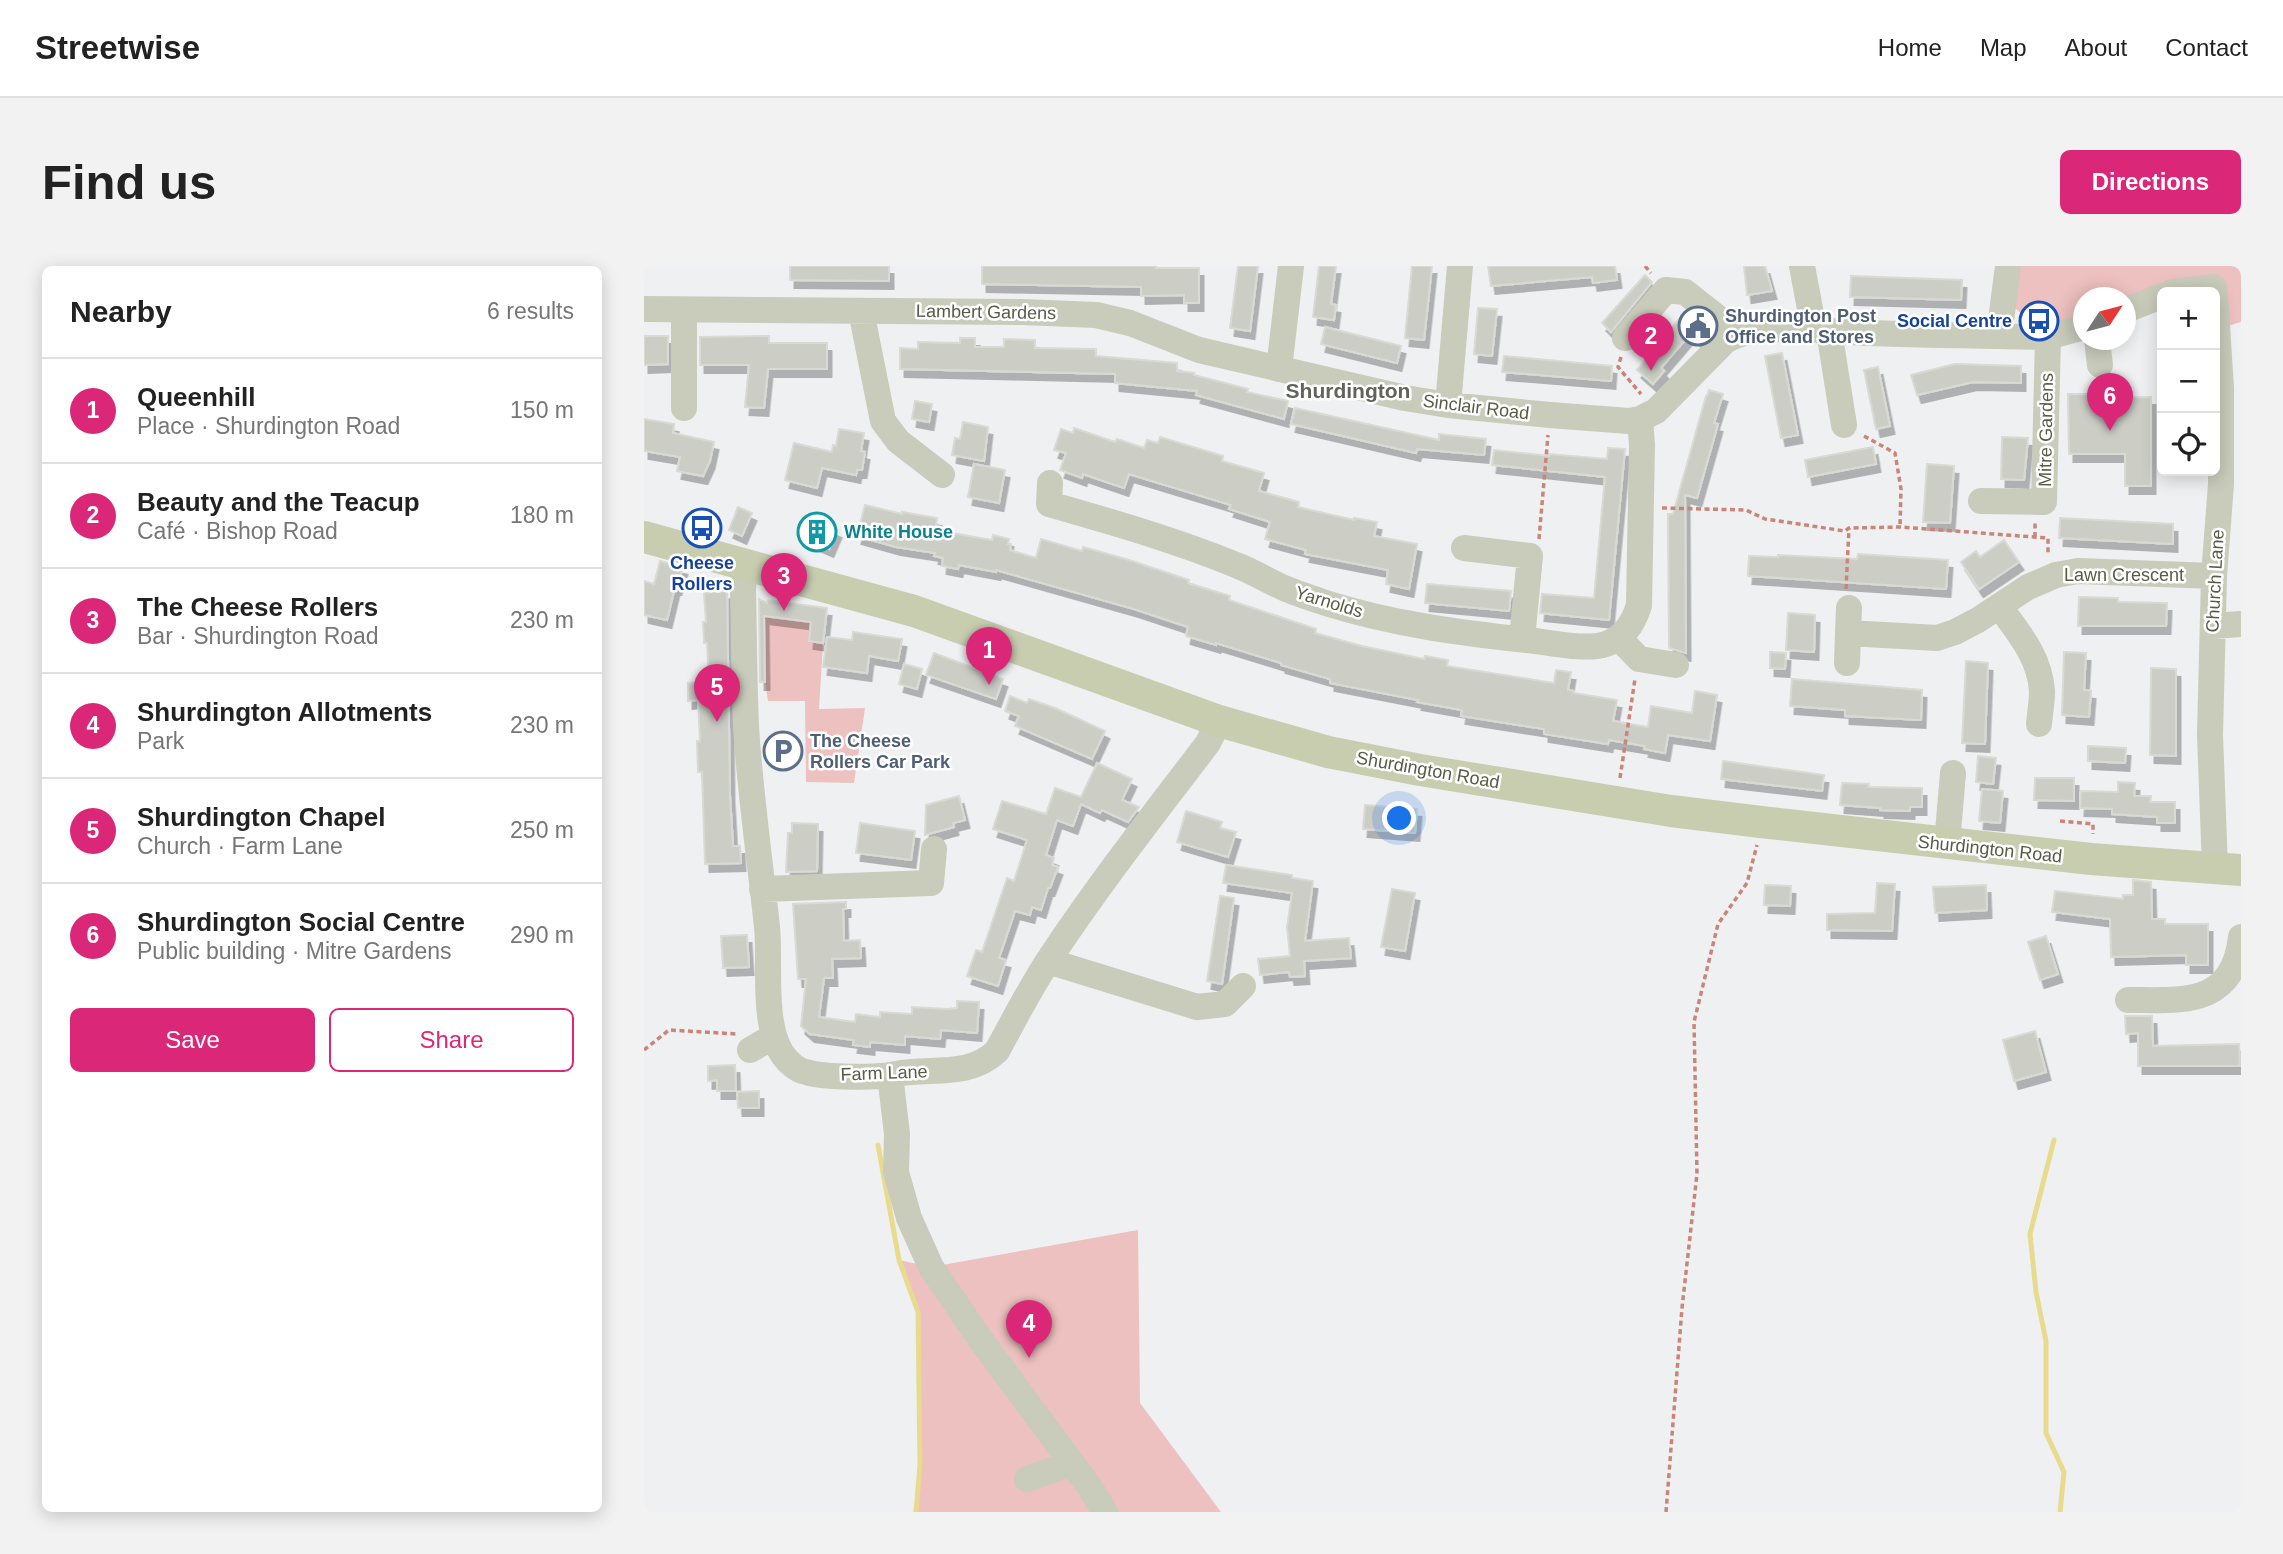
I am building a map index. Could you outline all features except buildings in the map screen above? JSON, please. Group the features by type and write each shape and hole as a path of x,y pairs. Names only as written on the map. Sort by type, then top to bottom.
{"main road":[{"name":"Shurdington Road","path":"644,537 914,611 1219,721 1328,752 1420,771 1761,822 2091,859 2228,869"}],"street":[{"path":"1279,369 1291,266"},
{"path":"1448,405 1460,266"},
{"path":"1802,266 1844,425"},
{"path":"1999,336 2008,266"},
{"name":"Church Lane","path":"2214,285 2230,326 2221,484 2230,525 2214,576 2210,735 2228,869"},
{"path":"1625,338 1666,290 1685,292 1718,318 1734,335"},
{"path":"2136,306 2157,298"},
{"name":"Lambert Gardens","path":"644,309 1035,312 1096,315 1130,323 1199,350 1279,369"},
{"path":"684,310 684,408"},
{"path":"861,311 883,421 898,441 942,475"},
{"path":"1676,665 1639,659 1619,638 1632,624 1639,605 1642,445 1655,410 1725,341 1734,335 1764,331 1821,330 2048,337 2073,330"},
{"name":"Mitre Gardens","path":"1981,500 2044,502 2048,337"},
{"name":"Sinclair Road","path":"1279,369 1405,398 1448,405 1629,421 1655,410"},
{"name":"Yarnolds","path":"1049,505 1137,529 1238,565 1286,589 1331,605 1399,622 1596,647 1619,638"},
{"path":"1464,548 1530,556 1522,639"},
{"name":"Farm Lane","path":"746,565 743,600 774,1036 788,1061 806,1072 862,1077 890,1075 964,1069 990,1058 997,1051 1048,961 1112,869 1208,743 1219,721"},
{"name":"Lawn Crescent","path":"1848,620 1937,638 1955,632 2028,587 2056,575 2078,571 2214,576"},
{"path":"1999,606 2025,642 2037,666 2042,692 2039,724"},
{"path":"1847,663 1848,620"},
{"path":"2213,626 2241,624"},
{"path":"1947,844 1953,773"},
{"path":"762,889 931,883 934,849"},
{"path":"2128,1000 2179,1000 2209,992 2232,970 2240,949 2241,937"},
{"path":"1048,961 1197,1007 1226,1004 1243,986"},
{"path":"743,1042 774,1036"},
{"path":"890,1075 897,1134 896,1172 909,1218 931,1268 1105,1512"},
{"path":"1027,1479 1072,1463"}],"path":[{"path":"1625,338 1618,368 1655,410"},
{"path":"1530,556 1539,542 1550,415"},
{"path":"1844,425 1895,453 1901,489 1900,527"},
{"path":"1641,507 1746,510 1765,519 1845,531 1849,528 1900,527 2048,538 2048,557 2056,575"},
{"path":"1848,620 1846,592 1849,528"},
{"path":"1616,802 1639,659"},
{"path":"1666,1512 1682,1308 1697,1174 1694,1022 1718,924 1747,883 1753,866"},
{"path":"644,1049 669,1030 743,1042"}],"shaded area":[{"path":"2008,266 2241,266 2241,322 2220,328 2220,287 2157,287 2157,295 2136,297 2136,287 2073,287 2073,330 2048,337 2015,308"},
{"path":"764,616 811,622 809,641 823,643 819,709 865,708 854,783 806,782 805,701 768,701 765,682"},
{"path":"1138,1230 1140,1403 1221,1512 916,1512 920,1465 918,1312 899,1260 931,1267"}],"waterway":[{"path":"2054,1140 2030,1234 2036,1292 2046,1341 2046,1433 2064,1472 2060,1512"},
{"path":"878,1145 899,1260 918,1312 920,1465 916,1512"}],"place":[{"name":"Social Centre","path":"2039,321"},
{"name":"Shurdington Post Office and Stores","path":"1698,326"},
{"name":"Beauty and the Teacup","path":"1651,371"},
{"name":"Shurdington Social Centre","path":"2110,431"},
{"name":"Cheese Rollers","path":"702,528"},
{"name":"White House","path":"817,532"},
{"name":"The Cheese Rollers","path":"784,611"},
{"name":"Queenhill","path":"989,685"},
{"name":"Shurdington Chapel","path":"717,722"},
{"name":"The Cheese Rollers Car Park","path":"783,751"},
{"name":"Shurdington Allotments","path":"1029,1358"}],"district":[{"name":"Shurdington","path":"1348,390"}]}
